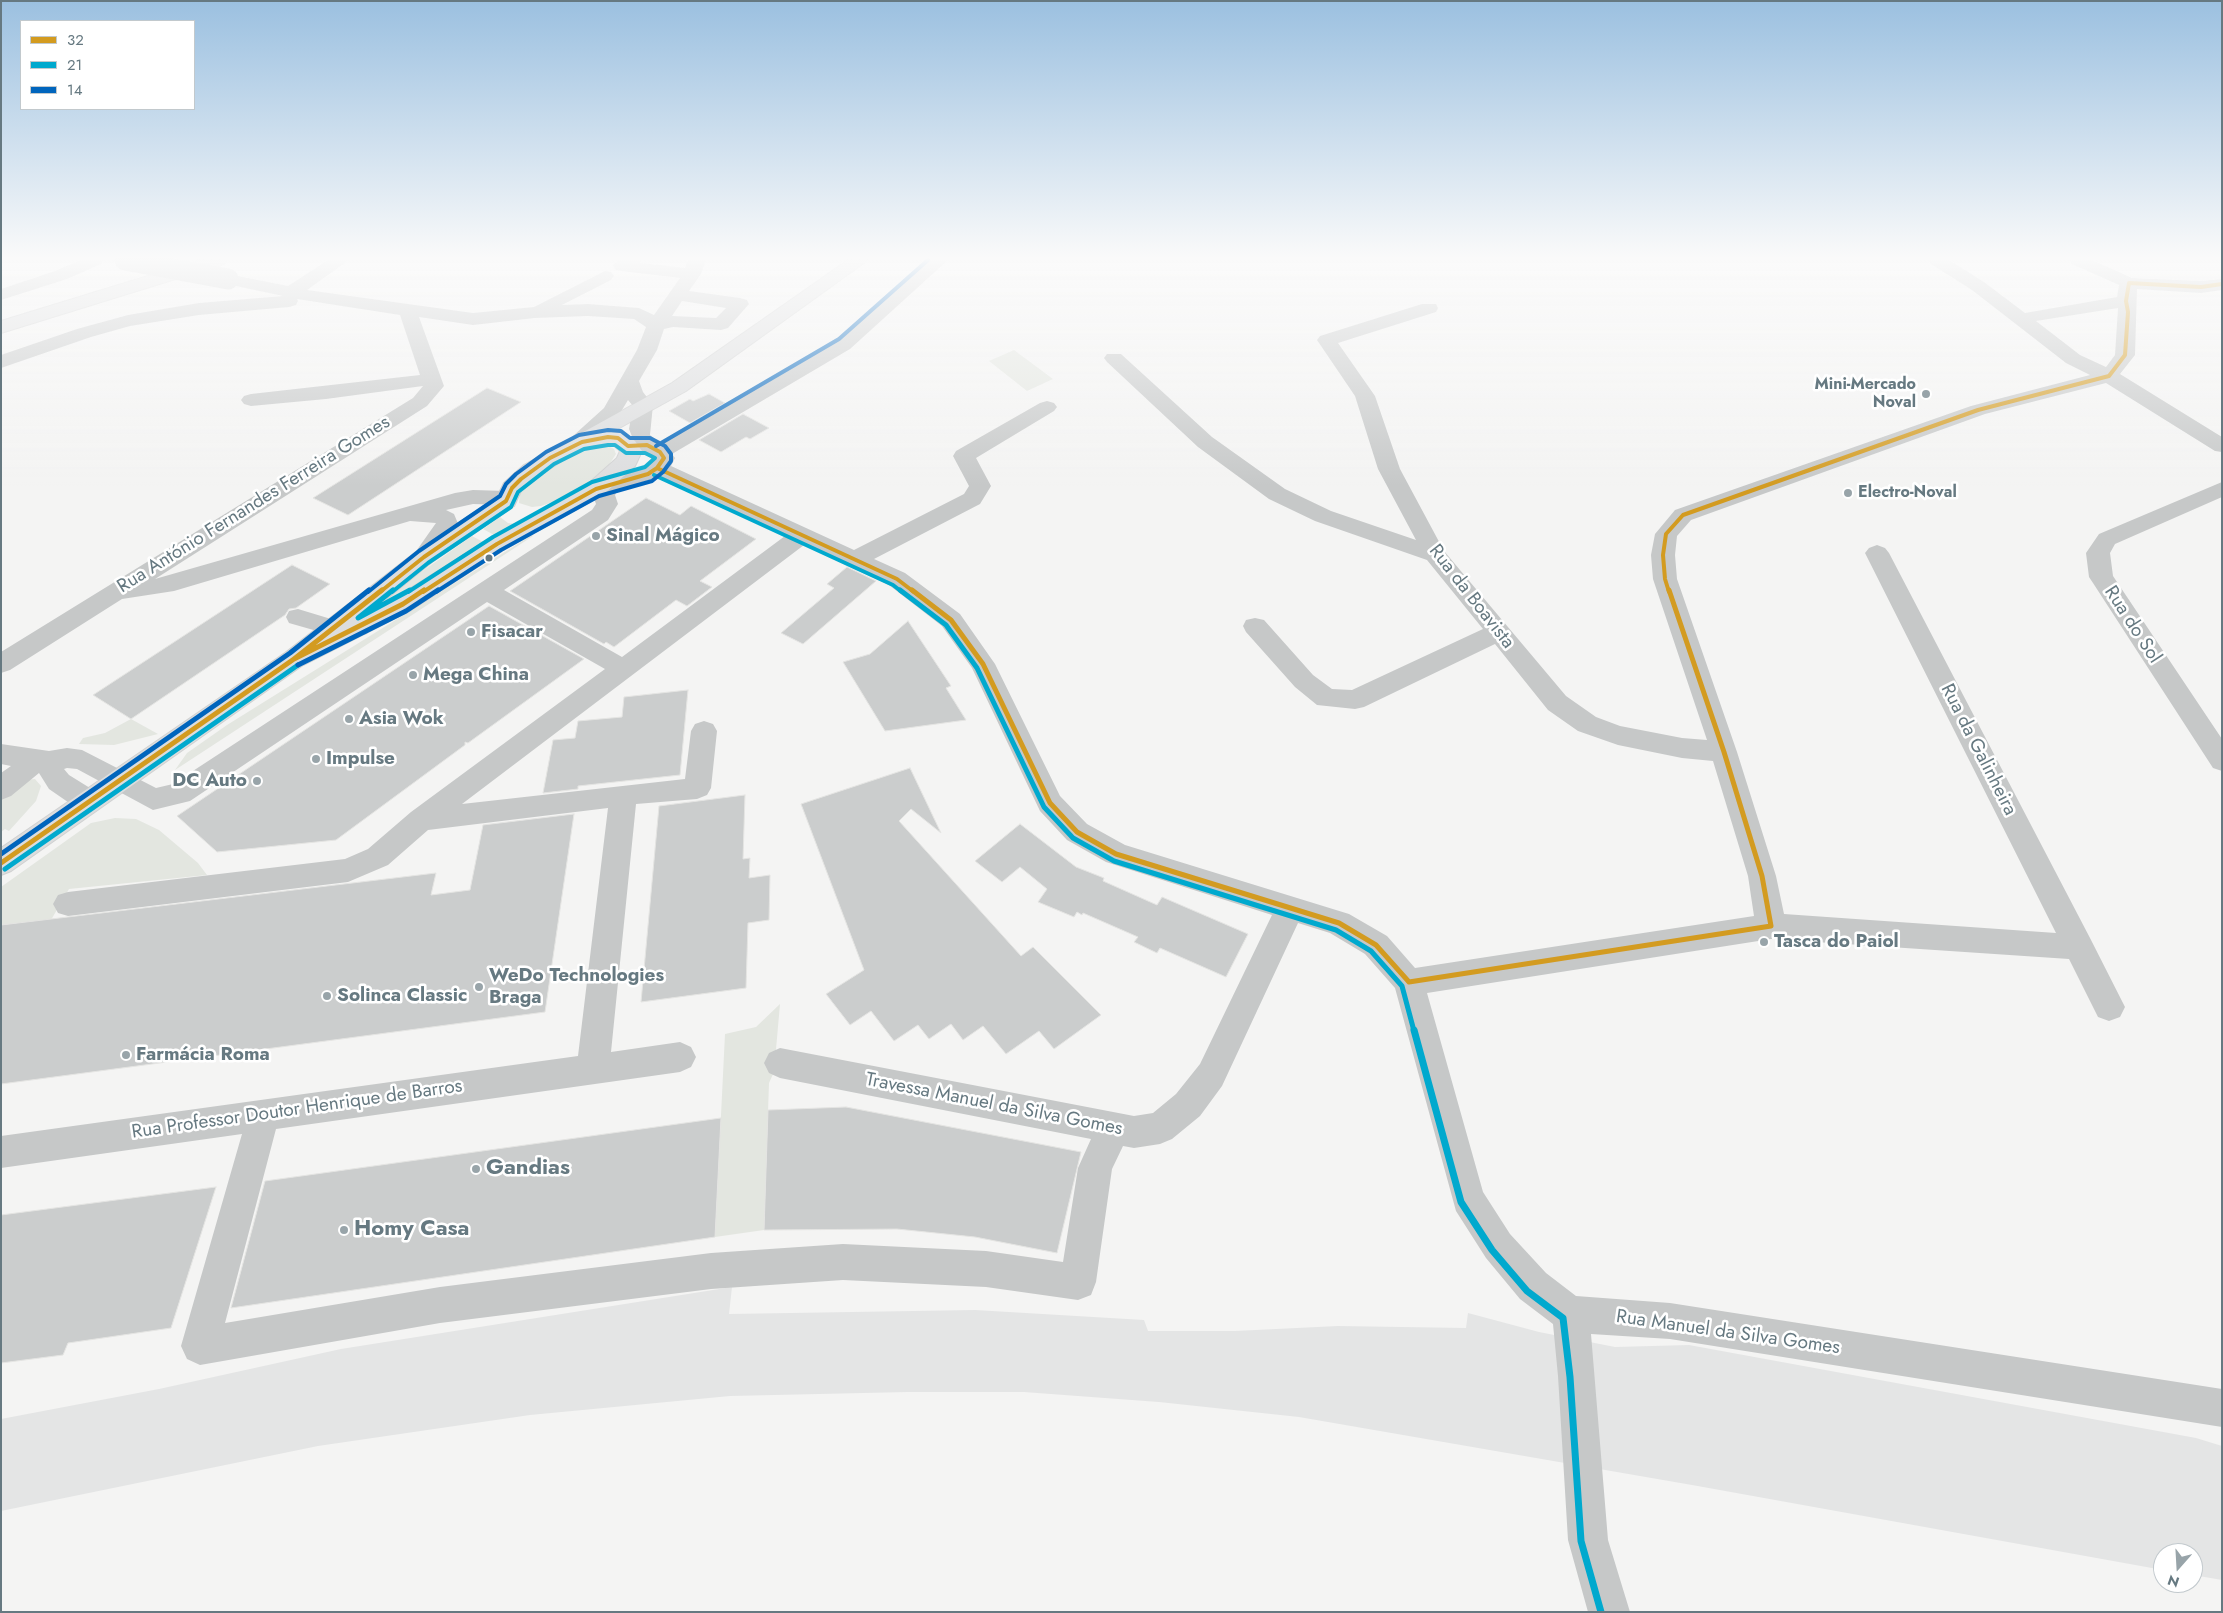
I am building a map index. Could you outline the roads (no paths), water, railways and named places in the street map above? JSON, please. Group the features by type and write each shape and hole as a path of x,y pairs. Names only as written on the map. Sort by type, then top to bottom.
{"main road":[{"path":"1,863 294,659 331,628 424,558 506,500 512,488 532,470 679,387 752,335"},
{"path":"294,659 403,604 497,544 564,506 603,487 627,461 631,450 642,447 679,387"},
{"path":"582,442 608,437 642,447"},
{"path":"506,500 509,508 521,514 531,515 564,506"}],"street":[{"path":"1,362 77,335"},
{"path":"251,400 326,393 432,379 416,335"},
{"path":"582,442 612,411 647,350 652,335"},
{"path":"642,447 843,345 854,335"},
{"name":"Rua da Boavista","path":"1342,335 1327,340 1365,396 1389,469 1435,555 1497,633 1557,703 1587,724 1618,735 1682,748 1724,752"},
{"path":"2043,335 2073,358 2109,376 2222,446"},
{"path":"1771,926 1762,876 1724,752 1665,579 1663,556 1666,534 1683,515 1978,410 2109,376 2126,355 2127,335"},
{"path":"1114,358 1205,442 1277,494 1323,516 1435,555"},
{"name":"Rua António Fernandes Ferreira Gomes","path":"1,664 110,594 420,402 434,386 432,379"},
{"path":"1,754 43,760 67,758 82,760 120,779 153,799 180,793 198,783 600,515 607,504 603,487 643,476 643,406 633,393 629,382"},
{"path":"856,559 972,499 980,486 964,456 1047,407"},
{"path":"2197,430 2222,423"},
{"path":"642,447 802,535 897,579 951,620 983,664 1050,803 1077,832 1116,854 1339,923 1376,945 1409,982 1468,1199 1498,1246 1533,1286 1570,1314 1577,1376 1588,1540 1609,1612"},
{"path":"110,594 174,583 455,500 532,470"},
{"name":"Rua do Sol","path":"2222,489 2107,539 2098,553 2101,577 2222,761"},
{"path":"455,500 473,497 506,500"},
{"path":"406,514 436,514 446,519 448,526 432,542 424,558"},
{"path":"68,904 348,870 378,857 421,820 802,535"},
{"name":"Rua da Galinheira","path":"1876,553 2109,1007"},
{"path":"485,590 622,668"},
{"path":"298,617 331,628 358,628"},
{"path":"1255,626 1304,681 1326,698 1355,700 1497,633"},
{"path":"421,820 623,795 697,788 704,731"},
{"path":"1,789 43,760"},
{"path":"43,760 60,782 88,801"},
{"path":"594,1069 623,795"},
{"name":"Travessa Manuel da Silva Gomes","path":"780,1063 1134,1132 1160,1128 1188,1106 1211,1075 1290,908"},
{"path":"1409,982 1771,926 2079,948"},
{"name":"Rua Professor Doutor Henrique de Barros","path":"1,1152 680,1057"},
{"path":"264,1114 200,1346 440,1306 711,1271 843,1262 986,1269 1078,1282 1094,1168 1114,1128"},
{"name":"Rua Manuel da Silva Gomes","path":"1570,1314 1670,1321 2222,1408"}],"place":[{"name":"Mini-Mercado Noval","path":"1926,394"},
{"name":"Electro-Noval","path":"1848,493"},
{"name":"Sinal Mágico","path":"596,536"},
{"name":"Fisacar","path":"471,632"},
{"name":"Mega China","path":"413,675"},
{"name":"Asia Wok","path":"349,719"},
{"name":"Impulse","path":"316,759"},
{"name":"DC Auto","path":"257,781"},
{"name":"Tasca do Paiol","path":"1764,942"},
{"name":"WeDo Technologies Braga","path":"479,987"},
{"name":"Solinca Classic","path":"327,996"},
{"name":"Farmácia Roma","path":"126,1055"},
{"name":"Gandias","path":"476,1169"},
{"name":"Homy Casa","path":"344,1230"}]}
